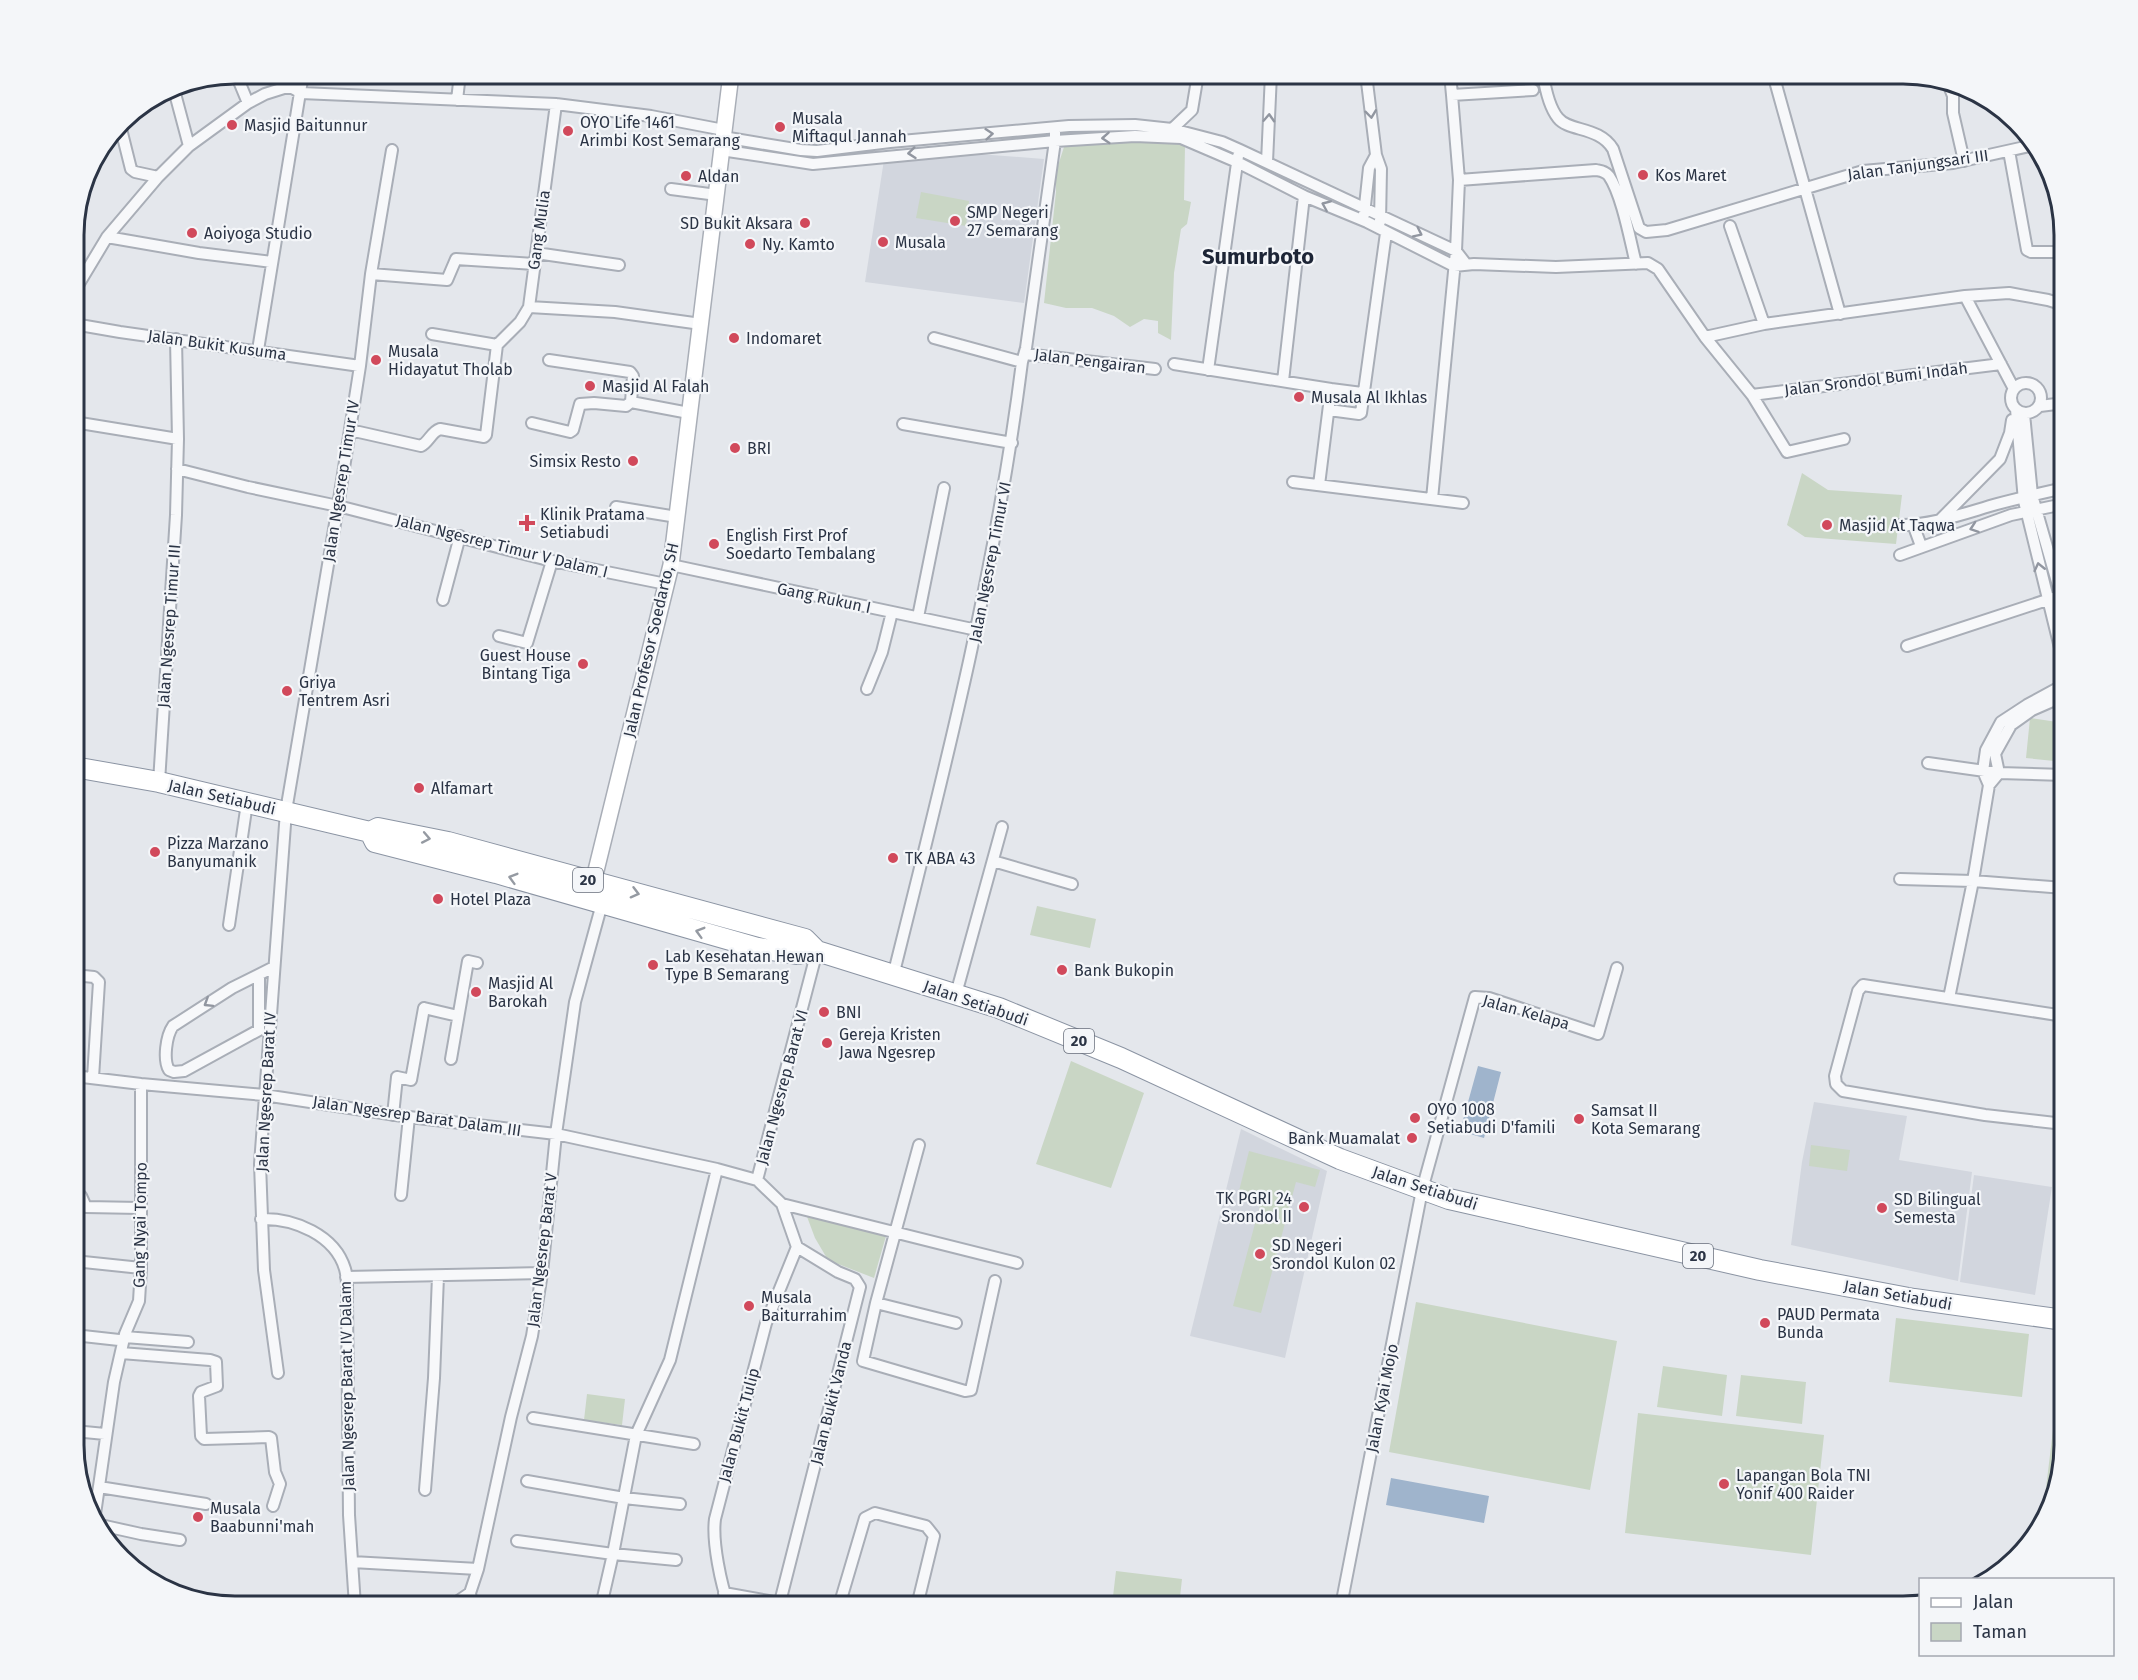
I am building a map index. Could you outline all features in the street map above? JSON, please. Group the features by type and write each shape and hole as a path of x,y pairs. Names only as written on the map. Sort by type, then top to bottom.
{"highway":[{"name":"Jalan Setiabudi","path":"84,769 159,782 370,832 378,828 448,842 598,893 805,939 817,951 999,1008 1121,1058 1316,1149 1449,1199 1760,1270 1914,1299 2054,1319"}],"main road":[{"name":"Jalan Profesor Soedarto, SH","path":"598,893 670,565 730,84"}],"street":[{"path":"240,84 248,103"},
{"path":"258,350 302,84"},
{"path":"457,100 459,84"},
{"path":"1172,129 1192,110 1196,84"},
{"path":"1267,162 1271,84"},
{"path":"1329,410 1359,414 1361,411 1383,231 1381,169 1376,155 1367,84"},
{"path":"1432,499 1456,251 1459,180 1451,84"},
{"name":"Jalan Tanjungsari III","path":"1546,84 1558,119 1564,124 1582,128 1609,142 1639,228 1642,231 1655,233 1863,171 1964,161 2026,148"},
{"path":"1776,84 1839,315"},
{"path":"84,275 107,237 158,177 189,146 248,103 284,88 291,88 301,93 556,104 651,116 723,139 748,153 807,164 1055,141 1135,130 1185,139 1304,196 1363,221 1454,266 1466,264 1556,267 1648,263 1658,269 1705,337 1752,395 1787,452 1844,439"},
{"path":"1452,95 1533,90"},
{"path":"1951,92 1953,113 1964,161"},
{"path":"176,97 189,146"},
{"name":"Gang Mulia","path":"529,307 556,104"},
{"path":"723,139 808,151 1055,128 1172,129 1222,142 1267,162 1456,251 1466,264"},
{"path":"1055,128 1055,141"},
{"path":"122,134 131,169 158,177"},
{"path":"966,136 967,148"},
{"path":"748,153 750,141"},
{"name":"Jalan Ngesrep Timur VI","path":"893,976 977,630 1012,443 1055,141"},
{"path":"890,142 891,155"},
{"path":"837,149 838,162"},
{"name":"Jalan Ngesrep Timur IV","path":"286,812 338,506 360,366 371,274 392,150"},
{"path":"1208,370 1240,150"},
{"path":"2009,151 2027,250 2054,252"},
{"path":"1363,221 1370,168 1376,155"},
{"path":"1459,180 1546,172 1596,170 1604,172 1609,176 1620,203 1636,264"},
{"path":"671,189 717,195"},
{"path":"1283,381 1304,196"},
{"path":"1730,226 1764,324"},
{"path":"107,237 199,253 272,262"},
{"path":"371,274 447,280 456,259 535,259 619,265"},
{"path":"1705,337 1764,324 1839,315 1858,309 1965,296 2010,293 2054,302"},
{"path":"1965,296 2014,388"},
{"path":"350,430 421,446 434,431 440,429 484,437 496,345 520,322 529,307 615,312 701,324"},
{"name":"Jalan Bukit Kusuma","path":"84,325 360,366"},
{"path":"432,334 496,345"},
{"name":"Jalan Pengairan","path":"934,338 1024,358 1155,369"},
{"name":"Jalan Ngesrep Timur III","path":"159,782 177,469 176,339"},
{"path":"532,423 570,432 573,430 580,404 626,406 631,402 633,376 630,372 549,360"},
{"path":"1174,364 1362,393"},
{"name":"Jalan Srondol Bumi Indah","path":"1752,395 2001,364"},
{"path":"2040,406 2042,396 2037,387 2022,383 2014,388 2011,398 2018,410 2029,504 2054,626"},
{"path":"1319,485 1330,389"},
{"path":"631,402 689,413"},
{"path":"2018,410 2032,413 2040,406 2054,404"},
{"path":"1941,519 2001,459 2018,410"},
{"path":"84,424 178,439"},
{"path":"903,424 1012,443"},
{"path":"177,469 338,506"},
{"path":"1293,482 1463,503"},
{"path":"918,617 944,488"},
{"path":"1900,555 2054,493"},
{"path":"2029,504 2054,574"},
{"path":"1898,525 1914,526 1941,519 2029,504 2054,504"},
{"name":"Jalan Ngesrep Timur V Dalam I","path":"338,506 552,561 666,584"},
{"path":"616,507 677,517"},
{"path":"1914,526 1921,545"},
{"path":"443,600 460,536"},
{"path":"499,636 527,643 552,561"},
{"name":"Gang Rukun I","path":"670,565 977,630"},
{"path":"1908,646 2047,599 2054,599"},
{"path":"867,689 882,652 892,612"},
{"path":"1989,785 1983,771 1987,746 2001,722 2027,705 2054,693"},
{"path":"1999,773 1995,754 2011,725 2054,695"},
{"path":"1928,763 1999,773 2054,775"},
{"path":"1949,998 1973,881 1989,785 1999,773"},
{"path":"229,925 247,803"},
{"name":"Jalan Ngesrep Barat IV","path":"278,1373 264,1270 260,1164 286,812"},
{"path":"956,994 1002,827"},
{"path":"993,861 1072,884"},
{"path":"1900,879 1973,881 2054,887"},
{"name":"Jalan Ngesrep Barat V","path":"470,1593 478,1569 511,1417 532,1336 542,1273 556,1134 575,1002 598,893"},
{"name":"Jalan Ngesrep Barat VI","path":"817,951 757,1180 782,1204 1017,1263"},
{"path":"451,1059 468,961 477,963"},
{"path":"259,975 259,1030 184,1071 169,1070 166,1059 173,1026 232,988 274,967"},
{"name":"Jalan Kelapa","path":"1422,1190 1475,997 1489,998 1598,1034 1617,968"},
{"path":"84,976 94,976 99,982 93,1078"},
{"path":"2054,1014 1866,986 1860,987 1835,1076 1839,1088 1844,1091 1985,1115 2054,1123"},
{"path":"393,1115 397,1077 411,1080 424,1008 458,1016"},
{"name":"Jalan Ngesrep Barat Dalam III","path":"84,1077 264,1095 393,1115 556,1134 757,1180"},
{"name":"Gang Nyai Tompo","path":"97,1505 105,1434 122,1338 139,1301 141,1084"},
{"path":"401,1196 409,1117"},
{"path":"919,1145 876,1303 863,1361 971,1390 995,1281"},
{"path":"604,1596 614,1554 636,1435 670,1360 717,1170"},
{"name":"Jalan Kyai Mojo","path":"1343,1596 1422,1190"},
{"path":"84,1203 86,1207 140,1208"},
{"path":"782,1204 797,1247"},
{"name":"Jalan Ngesrep Barat IV Dalam","path":"261,1219 294,1223 313,1232 335,1250 342,1262 346,1277 349,1515 354,1596"},
{"name":"Jalan Bukit Tulip","path":"725,1596 715,1537 715,1519 766,1323 797,1247"},
{"name":"Jalan Bukit Vanda","path":"781,1596 860,1287 855,1279 838,1272 797,1247"},
{"path":"84,1262 141,1268"},
{"path":"346,1277 542,1273"},
{"path":"425,1490 434,1378 438,1276"},
{"path":"876,1303 956,1323"},
{"path":"84,1336 188,1342"},
{"path":"121,1353 210,1359 216,1362 217,1386 201,1392 199,1396 201,1436 204,1439 272,1438 273,1458 280,1484 273,1506"},
{"path":"533,1418 694,1444"},
{"path":"84,1432 105,1434"},
{"path":"527,1481 680,1504"},
{"path":"99,1487 206,1504"},
{"path":"842,1596 865,1518 875,1513 926,1526 934,1536 919,1596"},
{"path":"107,1525 141,1534 180,1540"},
{"path":"517,1541 676,1560"},
{"path":"352,1562 478,1569"},
{"path":"466,1596 470,1593 470,1596"},
{"name":"Jalan Bukit Vanda","path":"724,1593 738,1596"}],"shaded area":[{"name":"SMP Negeri 27 Semarang","path":"965,153 1044,159 1024,303 865,282 884,160"},
{"name":"SD Bilingual Semesta","path":"1814,1102 1907,1116 1899,1160 1972,1172 1958,1281 1791,1245 1802,1162"},
{"name":"SD Negeri Srondol Kulon 02","path":"1241,1129 1327,1171 1285,1358 1190,1336"},
{"path":"1974,1175 2052,1187 2035,1295 1960,1282"}],"green space":[{"path":"1178,140 1185,146 1184,200 1191,202 1187,224 1181,229 1174,273 1171,340 1158,333 1158,321 1144,319 1130,327 1114,316 1092,308 1066,308 1044,303 1056,192 1056,172 1064,147 1081,142"},
{"path":"921,192 969,201 966,226 916,218"},
{"path":"1802,473 1828,490 1902,495 1896,544 1805,537 1787,525"},
{"path":"2030,718 2054,722 2054,761 2026,758"},
{"path":"1037,906 1096,919 1090,948 1030,935"},
{"path":"1071,1061 1144,1093 1111,1188 1036,1164"},
{"path":"1811,1145 1850,1150 1847,1171 1809,1166"},
{"path":"1249,1151 1320,1170 1315,1187 1296,1182 1261,1313 1233,1306 1261,1201 1238,1195"},
{"path":"806,1214 886,1236 874,1278 828,1260 815,1238"},
{"path":"1416,1302 1617,1341 1590,1490 1389,1452"},
{"path":"1896,1318 2029,1334 2022,1397 1889,1382"},
{"path":"1663,1366 1727,1375 1722,1416 1657,1407"},
{"path":"1741,1375 1806,1382 1802,1424 1736,1416"},
{"path":"587,1394 625,1399 622,1425 584,1420"},
{"name":"Lapangan Bola TNI Yonif 400 Raider","path":"1638,1413 1824,1435 1811,1555 1625,1533"},
{"path":"2053,1430 2054,1430 2053,1465 2045,1495"},
{"path":"1116,1571 1182,1579 1180,1596 1113,1596"}],"water":[{"path":"1478,1066 1501,1072 1484,1138 1460,1131"},
{"path":"1391,1478 1489,1496 1484,1523 1386,1505"}],"place":[{"name":"Masjid Baitunnur","path":"232,125"},
{"name":"Musala Miftaqul Jannah","path":"780,127"},
{"name":"OYO Life 1461 Arimbi Kost Semarang","path":"568,131"},
{"name":"Kos Maret","path":"1643,175"},
{"name":"Aldan","path":"686,176"},
{"name":"SMP Negeri 27 Semarang","path":"955,221"},
{"name":"SD Bukit Aksara","path":"805,223"},
{"name":"Aoiyoga Studio","path":"192,233"},
{"name":"Musala","path":"883,242"},
{"name":"Ny. Kamto","path":"750,244"},
{"name":"Indomaret","path":"734,338"},
{"name":"Musala Hidayatut Tholab","path":"376,360"},
{"name":"Masjid Al Falah","path":"590,386"},
{"name":"Musala Al Ikhlas","path":"1299,397"},
{"name":"BRI","path":"735,448"},
{"name":"Simsix Resto","path":"633,461"},
{"name":"Klinik Pratama Setiabudi","path":"527,523"},
{"name":"Masjid At Taqwa","path":"1827,525"},
{"name":"English First Prof Soedarto Tembalang","path":"714,544"},
{"name":"Guest House Bintang Tiga","path":"583,664"},
{"name":"Griya Tentrem Asri","path":"287,691"},
{"name":"Alfamart","path":"419,788"},
{"name":"Pizza Marzano Banyumanik","path":"155,852"},
{"name":"TK ABA 43","path":"893,858"},
{"name":"Hotel Plaza","path":"438,899"},
{"name":"Lab Kesehatan Hewan Type B Semarang","path":"653,965"},
{"name":"Bank Bukopin","path":"1062,970"},
{"name":"Masjid Al Barokah","path":"476,992"},
{"name":"BNI","path":"824,1012"},
{"name":"Gereja Kristen Jawa Ngesrep","path":"827,1043"},
{"name":"OYO 1008 Setiabudi D'famili","path":"1415,1118"},
{"name":"Samsat II Kota Semarang","path":"1579,1119"},
{"name":"Bank Muamalat","path":"1412,1138"},
{"name":"TK PGRI 24 Srondol II","path":"1304,1207"},
{"name":"SD Bilingual Semesta","path":"1882,1208"},
{"name":"SD Negeri Srondol Kulon 02","path":"1260,1254"},
{"name":"Musala Baiturrahim","path":"749,1306"},
{"name":"PAUD Permata Bunda","path":"1765,1323"},
{"name":"Lapangan Bola TNI Yonif 400 Raider","path":"1724,1484"},
{"name":"Musala Baabunni'mah","path":"198,1517"}],"district":[{"name":"Sumurboto","path":"1258,256"}]}
